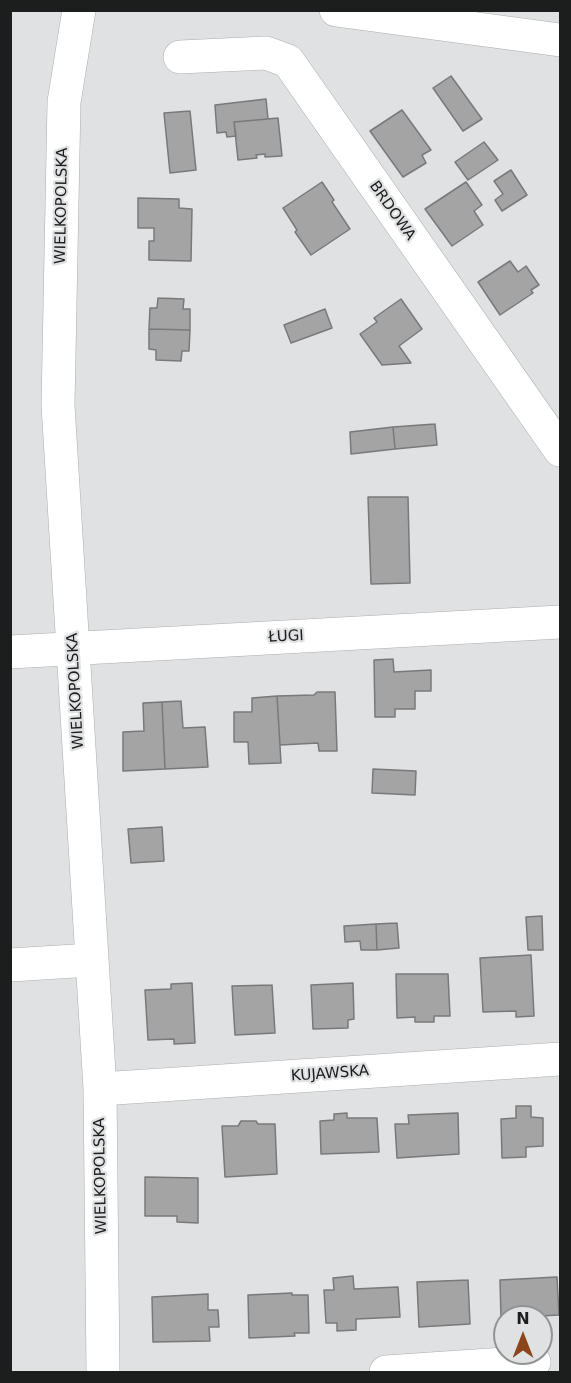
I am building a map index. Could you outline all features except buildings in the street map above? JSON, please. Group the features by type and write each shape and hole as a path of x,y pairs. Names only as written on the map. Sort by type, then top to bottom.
{"street":[{"name":"WIELKOPOLSKA","path":"79,10 64,102 58,405 100,1089 103,1372"},
{"path":"336,10 494,21 561,40"},
{"name":"BRDOWA","path":"180,57 266,53 288,61 561,450"},
{"name":"ŁUGI","path":"10,652 561,621"},
{"path":"10,965 91,960"},
{"name":"KUJAWSKA","path":"100,1089 561,1059"},
{"path":"386,1372 493,1365"}]}
